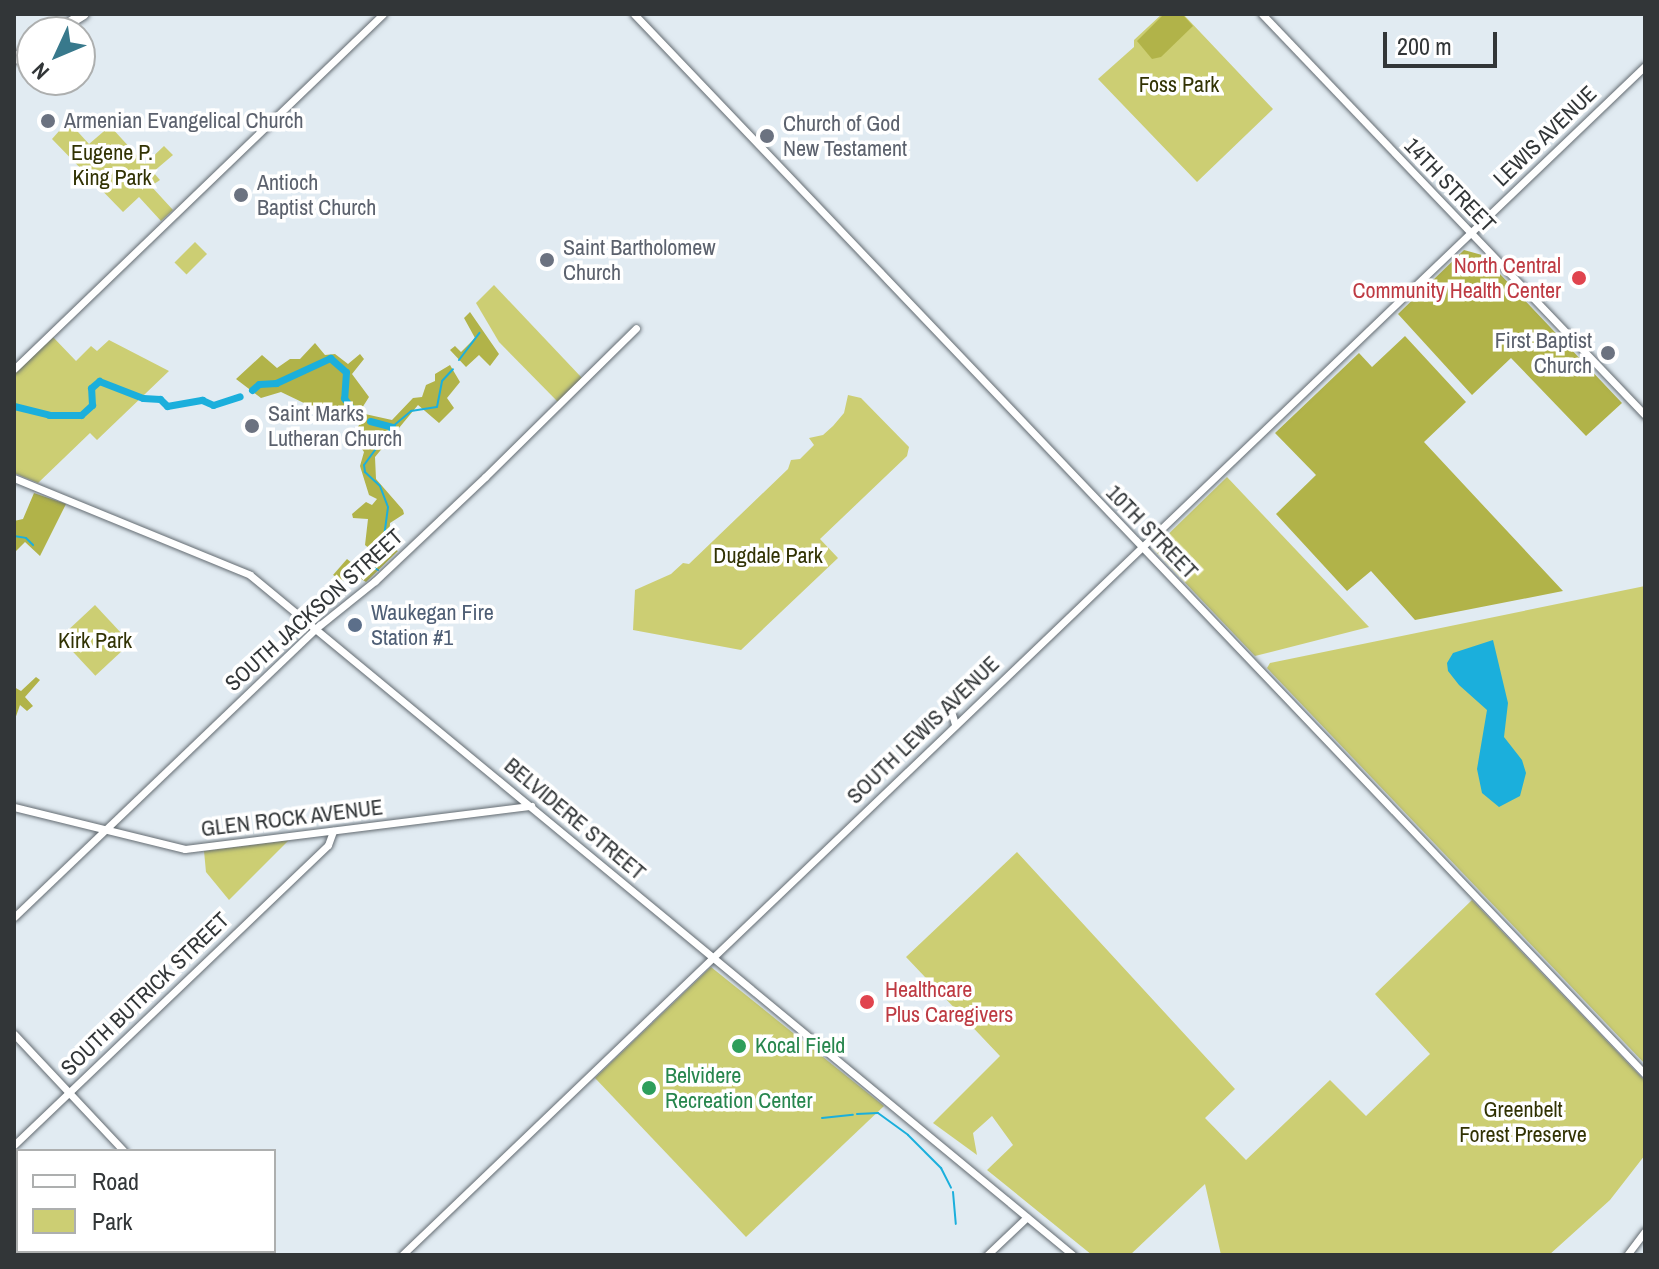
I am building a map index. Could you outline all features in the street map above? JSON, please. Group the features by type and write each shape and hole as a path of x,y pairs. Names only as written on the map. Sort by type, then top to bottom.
{"street":[{"path":"14,369 383,14"},
{"name":"10TH STREET","path":"634,14 1645,1074"},
{"name":"14TH STREET","path":"1262,14 1645,415"},
{"name":"LEWIS AVENUE","path":"1470,232 1645,66"},
{"name":"SOUTH LEWIS AVENUE","path":"402,1255 1470,232"},
{"name":"SOUTH JACKSON STREET","path":"14,917 316,628 375,581 636,328"},
{"name":"BELVIDERE STREET","path":"14,478 245,572 1073,1255"},
{"path":"951,711 955,724"},
{"name":"GLEN ROCK AVENUE","path":"14,807 183,849 531,806"},
{"name":"SOUTH BUTRICK STREET","path":"14,1145 328,845 333,831"},
{"path":"14,1034 122,1149"},
{"path":"987,1255 1027,1217"},
{"path":"1627,1255 1645,1231"}],"green space":[{"name":"Foss Park","path":"1162,14 1183,14 1273,109 1197,182 1098,79 1134,47 1134,40"},
{"name":"Eugene P. King Park","path":"68,121 89,144 110,126 145,164 164,146 173,155 153,172 160,180 151,186 173,210 161,221 139,197 123,212 52,139"},
{"path":"195,242 207,254 187,275 174,263"},
{"path":"494,285 582,378 558,402 499,342 476,303"},
{"path":"52,336 76,361 91,346 97,351 109,340 169,371 97,440 90,433 38,483 14,473 14,372"},
{"name":"Dugdale Park","path":"848,395 861,398 909,447 907,456 820,539 838,558 741,650 633,630 635,590 671,574 683,563 689,564 788,469 791,460 800,459 814,445 809,438 823,435 833,426 844,413"},
{"path":"1227,477 1369,627 1255,656 1153,549"},
{"name":"Greenbelt Forest Preserve","path":"1645,586 1645,1064 1267,668 1270,663"},
{"name":"Kirk Park","path":"95,605 130,643 95,676 60,638"},
{"path":"289,840 229,900 206,872 204,851"},
{"name":"Greenbelt Forest Preserve","path":"1017,852 1235,1089 1205,1118 1246,1160 1330,1080 1366,1116 1430,1054 1375,994 1472,900 1645,1081 1645,1155 1610,1200 1549,1255 1221,1255 1205,1184 1130,1255 1092,1255 987,1170 1013,1145 992,1116 973,1133 977,1155 933,1123 1000,1056 906,957"},
{"path":"711,967 884,1106 746,1237 595,1078"}],"shaded area":[{"path":"1164,14 1182,14 1193,26 1161,57 1152,59 1137,41"},
{"path":"1464,250 1482,255 1622,403 1586,436 1511,358 1472,395 1398,314"},
{"path":"470,312 499,354 490,366 479,355 466,367 450,350 455,346 461,352 475,338 464,318"},
{"path":"1405,336 1466,402 1424,442 1563,591 1415,620 1371,571 1347,591 1276,514 1316,475 1275,433 1359,353 1372,367"},
{"path":"315,343 325,355 335,354 348,364 360,354 364,359 352,374 369,397 352,424 337,423 317,414 306,404 281,392 261,398 236,379 262,355 277,368 290,359 300,359"},
{"path":"450,365 460,382 447,398 454,408 439,423 418,405 375,457 376,479 404,514 390,523 389,546 398,551 366,582 350,572 344,581 333,575 347,559 358,568 371,550 365,545 368,519 353,518 352,514 366,502 372,505 377,499 369,495 360,466 364,452 353,436 365,414 392,420 413,398 422,397 426,385 435,381 435,374"},
{"path":"34,493 66,504 40,556 25,542 14,553 14,521 23,519"},
{"path":"36,677 40,680 25,697 33,706 27,711 20,705 14,722 14,687 21,691"}],"water":[{"path":"1493,640 1508,703 1504,737 1522,760 1526,773 1520,796 1499,807 1482,793 1477,769 1487,710 1459,685 1448,671 1447,663 1453,653"}],"waterway":[{"path":"459,360 479,333"},
{"path":"252,390 259,384 276,383 330,358 346,372 344,398 352,409"},
{"path":"378,570 369,565 381,559 388,507 380,486 365,472 364,465 392,427 411,411 437,407 442,381 453,369"},
{"path":"14,406 49,415 81,415 92,405 91,388 99,381 143,398 160,399 167,406 202,400 213,405 240,396"},
{"path":"370,421 392,427"},
{"path":"14,536 26,538 33,545"},
{"path":"857,1114 878,1113 908,1135 941,1168 951,1188"},
{"path":"822,1118 853,1115"},
{"path":"953,1192 956,1224"}],"place":[{"name":"Armenian Evangelical Church","path":"48,121"},
{"name":"Church of God New Testament","path":"767,136"},
{"name":"Antioch Baptist Church","path":"241,195"},
{"name":"Saint Bartholomew Church","path":"547,260"},
{"name":"North Central Community Health Center","path":"1579,278"},
{"name":"First Baptist Church","path":"1608,353"},
{"name":"Saint Marks Lutheran Church","path":"252,426"},
{"name":"Waukegan Fire Station #1","path":"355,625"},
{"name":"Healthcare Plus Caregivers","path":"867,1002"},
{"name":"Kocal Field","path":"739,1046"},
{"name":"Belvidere Recreation Center","path":"649,1088"}]}
